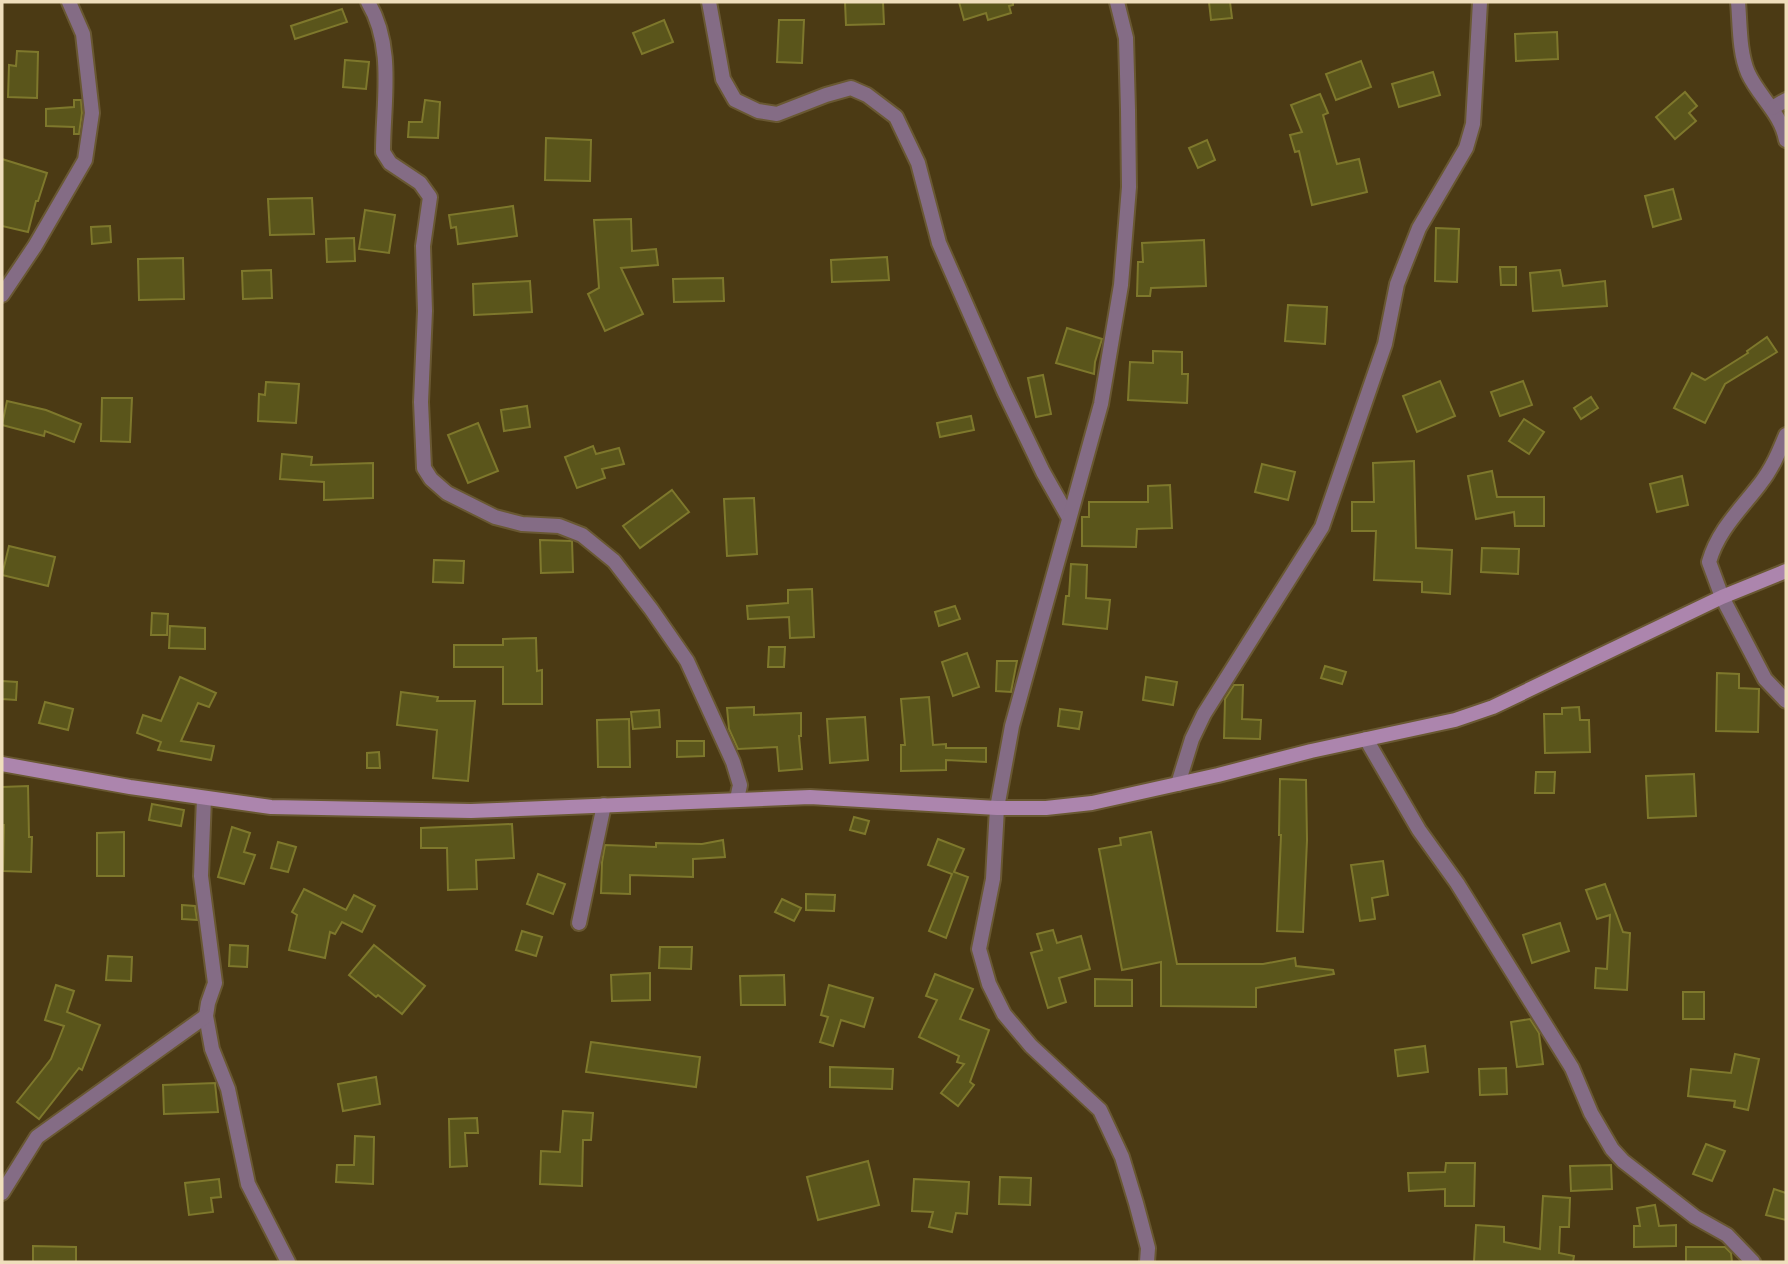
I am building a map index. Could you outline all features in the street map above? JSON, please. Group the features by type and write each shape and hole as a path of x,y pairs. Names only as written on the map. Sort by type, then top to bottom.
{"main road":[{"path":"2,764 271,807 471,811 810,797 997,808 1046,808 1092,803 1455,720 1493,707 1722,597 1786,571"}],"street":[{"path":"2,295 35,246 85,160 92,113 83,34 69,2"},
{"path":"368,2 374,12 386,50 383,152 390,163 420,183 430,197 423,246 425,311 421,402 424,468 431,479 447,493 483,511 522,524 559,526 582,535 614,561 687,661 733,762 740,785 737,799"},
{"path":"709,2 723,79 735,100 758,111 777,114 851,88 867,95 896,117 918,163 939,243 1004,391 1069,517"},
{"path":"1117,2 1126,38 1129,161 1121,285 1101,404 1012,726 997,808 993,879 979,949 989,984 1004,1014 1031,1046 1100,1110 1122,1157 1148,1248 1147,1262"},
{"path":"1178,784 1192,739 1204,714 1322,527 1385,344 1397,284 1419,228 1466,148 1473,124 1480,2"},
{"path":"1738,2 1748,73 1772,108 1786,140"},
{"path":"1772,108 1786,100"},
{"path":"1786,435 1780,452 1762,482 1721,532 1709,562 1722,597 1765,679 1786,701"},
{"path":"1366,739 1419,830 1457,883 1572,1068 1591,1114 1612,1149 1623,1161 1695,1217 1727,1236 1753,1262"},
{"path":"204,798 201,876 215,983 206,1016 212,1049 228,1089 248,1184 288,1262"},
{"path":"579,923 604,806"},
{"path":"2,1193 37,1137 206,1016"}],"building":[{"path":"845,2 883,2 884,24 846,25"},
{"path":"959,2 1013,2 1013,5 1009,6 1011,13 988,20 986,13 964,20"},
{"path":"1209,2 1230,2 1232,18 1211,20"},
{"path":"342,9 347,22 295,39 291,26"},
{"path":"664,20 673,42 642,54 633,33"},
{"path":"779,20 804,20 802,63 777,62"},
{"path":"1557,32 1558,59 1516,61 1515,34"},
{"path":"17,51 38,52 37,98 8,97 9,65 16,66"},
{"path":"345,60 369,62 366,89 343,87"},
{"path":"1361,61 1371,87 1336,100 1326,74"},
{"path":"1433,72 1440,95 1399,107 1392,84"},
{"path":"1685,92 1697,106 1689,113 1696,121 1675,139 1656,117"},
{"path":"1320,94 1328,113 1323,115 1337,164 1359,159 1367,192 1312,205 1299,151 1295,152 1290,135 1302,132 1291,105"},
{"path":"74,100 81,100 79,134 74,134 74,127 46,126 46,109 74,107"},
{"path":"425,100 440,102 438,138 408,137 409,122 422,122"},
{"path":"546,138 591,140 590,181 545,180"},
{"path":"1207,140 1215,160 1198,168 1189,148"},
{"path":"2,159 47,173 28,232 2,226"},
{"path":"1673,189 1681,219 1653,227 1645,196"},
{"path":"312,198 314,234 270,235 268,199"},
{"path":"513,206 517,236 458,244 456,227 451,228 449,215"},
{"path":"365,210 395,215 389,253 359,249"},
{"path":"631,219 632,251 656,249 658,265 621,268 643,314 605,331 588,294 599,288 594,220"},
{"path":"110,226 111,242 92,244 91,227"},
{"path":"1436,228 1459,229 1457,282 1435,281"},
{"path":"354,238 355,261 327,262 326,239"},
{"path":"1204,240 1206,286 1151,288 1150,296 1137,296 1138,262 1143,262 1142,243"},
{"path":"887,257 889,280 832,282 831,260"},
{"path":"183,258 184,299 139,300 138,259"},
{"path":"1500,267 1516,267 1516,285 1501,285"},
{"path":"271,270 272,298 243,299 242,271"},
{"path":"1560,270 1563,286 1605,281 1607,306 1533,311 1530,273"},
{"path":"723,278 724,301 674,302 673,279"},
{"path":"530,281 532,312 474,315 473,284"},
{"path":"1288,305 1327,307 1325,344 1285,341"},
{"path":"1067,328 1102,339 1094,374 1056,363"},
{"path":"1767,337 1777,352 1725,384 1705,423 1674,408 1692,373 1705,380 1748,353 1747,351"},
{"path":"1153,351 1182,352 1182,374 1188,374 1187,403 1128,400 1130,362 1153,363"},
{"path":"1043,375 1051,414 1036,417 1028,378"},
{"path":"1440,381 1455,416 1417,432 1403,396"},
{"path":"1523,381 1532,405 1500,416 1491,392"},
{"path":"266,382 299,384 296,423 258,421 259,394 265,395"},
{"path":"1591,397 1598,408 1581,419 1574,408"},
{"path":"102,398 132,398 130,442 101,441"},
{"path":"7,401 46,410 81,424 74,442 45,431 44,436 2,425"},
{"path":"527,406 530,427 504,431 501,410"},
{"path":"971,416 974,430 940,437 937,423"},
{"path":"1524,419 1544,432 1529,454 1509,441"},
{"path":"478,423 498,471 468,483 448,435"},
{"path":"593,446 596,454 619,448 624,464 602,469 605,478 577,488 565,457"},
{"path":"282,454 312,457 311,465 373,463 373,498 324,500 324,482 280,479"},
{"path":"1414,461 1416,548 1452,550 1450,594 1422,592 1422,582 1374,580 1376,531 1352,531 1352,502 1374,502 1373,463"},
{"path":"1262,464 1295,472 1288,500 1255,492"},
{"path":"1492,471 1497,497 1544,497 1544,526 1515,526 1514,512 1476,519 1468,476"},
{"path":"1682,476 1688,505 1657,512 1650,484"},
{"path":"1170,485 1172,528 1137,529 1136,547 1082,546 1082,517 1089,517 1089,502 1148,502 1148,486"},
{"path":"672,490 689,512 640,548 623,526"},
{"path":"754,498 757,554 727,556 724,499"},
{"path":"540,540 572,541 573,572 541,573"},
{"path":"9,546 55,557 48,586 2,575"},
{"path":"1482,548 1519,549 1518,574 1481,572"},
{"path":"434,560 464,561 463,583 433,582"},
{"path":"1071,564 1087,565 1086,598 1110,600 1107,629 1063,624 1066,596 1069,596"},
{"path":"812,589 814,637 790,638 789,617 748,619 747,606 788,603 788,590"},
{"path":"955,606 960,619 939,626 935,612"},
{"path":"152,613 168,614 167,635 151,635"},
{"path":"170,626 205,628 205,649 169,648"},
{"path":"536,638 537,671 542,670 542,704 503,704 503,667 454,667 454,645 503,645 503,639"},
{"path":"769,647 785,647 784,667 768,667"},
{"path":"967,653 979,687 953,696 942,662"},
{"path":"997,661 1017,661 1011,692 996,691"},
{"path":"1325,666 1346,672 1342,684 1321,678"},
{"path":"1717,673 1739,674 1739,688 1759,689 1758,732 1716,731"},
{"path":"180,677 216,693 209,707 198,703 181,741 214,746 211,760 158,750 161,742 137,733 143,715 161,721"},
{"path":"1146,677 1177,682 1173,705 1143,700"},
{"path":"2,681 17,682 16,700 2,699"},
{"path":"1234,685 1243,685 1242,719 1261,720 1260,739 1224,738 1225,699"},
{"path":"401,692 438,697 437,701 475,701 468,781 433,778 437,730 397,725"},
{"path":"929,697 933,745 946,744 946,748 986,748 986,762 946,760 946,770 901,771 901,745 905,745 901,699"},
{"path":"45,702 73,709 68,730 39,723"},
{"path":"754,707 754,715 801,713 799,736 802,769 779,771 777,747 738,749 729,729 727,708"},
{"path":"1579,707 1580,720 1589,720 1590,752 1545,753 1544,714 1562,714 1562,708"},
{"path":"1060,709 1082,712 1079,729 1058,726"},
{"path":"659,710 660,727 633,729 631,712"},
{"path":"865,717 868,760 830,763 827,719"},
{"path":"629,719 630,767 598,767 597,720"},
{"path":"677,741 704,741 704,756 677,757"},
{"path":"379,752 380,768 367,768 367,753"},
{"path":"1536,772 1555,772 1554,793 1535,793"},
{"path":"1694,774 1696,816 1648,818 1646,776"},
{"path":"1280,779 1306,780 1307,840 1303,932 1277,931 1281,835"},
{"path":"28,786 29,837 32,837 31,872 3,871 2,787"},
{"path":"152,804 184,810 181,826 149,820"},
{"path":"854,817 869,821 865,834 850,830"},
{"path":"512,824 514,858 476,860 477,889 448,890 447,848 421,848 421,828"},
{"path":"232,827 250,833 244,852 255,855 244,884 218,877"},
{"path":"124,832 124,876 97,876 97,833"},
{"path":"1151,832 1177,964 1263,964 1295,958 1296,966 1333,970 1334,974 1256,988 1256,1007 1161,1006 1161,962 1122,970 1099,849 1121,845 1120,838"},
{"path":"938,839 964,849 954,872 968,877 946,938 929,931 952,874 928,865"},
{"path":"723,840 725,857 693,859 693,877 630,875 630,894 601,893 605,845 656,847 656,843 702,844"},
{"path":"278,842 296,847 288,872 271,868"},
{"path":"1383,861 1388,895 1372,898 1375,919 1360,921 1351,865"},
{"path":"538,874 565,884 553,914 527,904"},
{"path":"1605,884 1623,932 1630,933 1627,990 1595,988 1596,968 1607,969 1610,915 1597,919 1586,890"},
{"path":"304,889 346,910 354,895 375,906 362,932 342,922 335,934 330,932 325,958 289,950 297,915 292,912"},
{"path":"806,894 835,895 834,911 806,910"},
{"path":"782,899 801,908 794,921 775,912"},
{"path":"182,905 195,906 197,920 182,919"},
{"path":"1560,923 1569,951 1532,963 1523,935"},
{"path":"1053,930 1057,943 1081,936 1090,969 1059,978 1066,1002 1048,1008 1031,953 1042,950 1037,934"},
{"path":"522,931 542,937 536,956 516,950"},
{"path":"230,945 248,946 247,967 229,966"},
{"path":"374,945 425,986 402,1014 349,975"},
{"path":"660,947 692,947 691,969 659,968"},
{"path":"108,956 132,957 131,981 106,980"},
{"path":"650,973 650,1000 612,1001 611,975"},
{"path":"935,974 973,989 960,1019 989,1030 970,1082 974,1085 958,1106 941,1093 964,1064 957,1062 959,1056 919,1037 937,1000 926,996"},
{"path":"784,975 785,1005 741,1005 740,976"},
{"path":"1095,979 1132,980 1132,1006 1095,1006"},
{"path":"56,985 74,991 67,1012 100,1025 82,1070 79,1068 39,1119 17,1102 51,1059 64,1026 45,1020"},
{"path":"829,985 873,998 864,1027 841,1020 833,1046 820,1042 828,1017 821,1015"},
{"path":"1683,992 1704,992 1704,1019 1683,1019"},
{"path":"1530,1019 1539,1033 1543,1064 1517,1067 1511,1022"},
{"path":"591,1042 700,1057 696,1087 586,1072"},
{"path":"1425,1046 1428,1072 1398,1076 1395,1050"},
{"path":"1735,1054 1759,1059 1748,1110 1734,1107 1735,1101 1688,1096 1691,1069 1731,1073"},
{"path":"830,1067 893,1069 892,1089 830,1087"},
{"path":"1506,1068 1507,1094 1480,1095 1479,1069"},
{"path":"376,1077 380,1104 343,1111 338,1084"},
{"path":"215,1083 218,1112 164,1114 163,1085"},
{"path":"563,1111 593,1113 591,1140 583,1140 582,1186 540,1184 541,1151 560,1152"},
{"path":"477,1118 478,1133 465,1133 467,1166 450,1167 449,1119"},
{"path":"355,1136 374,1137 373,1184 336,1182 337,1165 354,1165"},
{"path":"1706,1144 1725,1151 1712,1181 1693,1174"},
{"path":"868,1161 879,1205 818,1220 807,1177"},
{"path":"1446,1163 1475,1163 1474,1206 1445,1206 1445,1189 1409,1191 1408,1173 1445,1172"},
{"path":"1611,1165 1612,1189 1571,1191 1570,1166"},
{"path":"1000,1177 1031,1178 1030,1205 999,1204"},
{"path":"219,1179 221,1197 211,1198 213,1212 189,1215 185,1183"},
{"path":"914,1179 969,1182 967,1214 956,1213 952,1232 929,1227 933,1212 912,1211"},
{"path":"1774,1189 1786,1193 1786,1220 1766,1215"},
{"path":"1543,1196 1570,1198 1569,1227 1560,1227 1559,1253 1574,1256 1573,1262 1474,1262 1476,1225 1504,1227 1504,1242 1540,1249"},
{"path":"1655,1205 1659,1226 1676,1225 1676,1246 1634,1247 1634,1226 1640,1226 1637,1208"},
{"path":"33,1246 76,1247 76,1262 33,1262"},
{"path":"1686,1247 1725,1247 1731,1253 1732,1262 1686,1262"}]}
